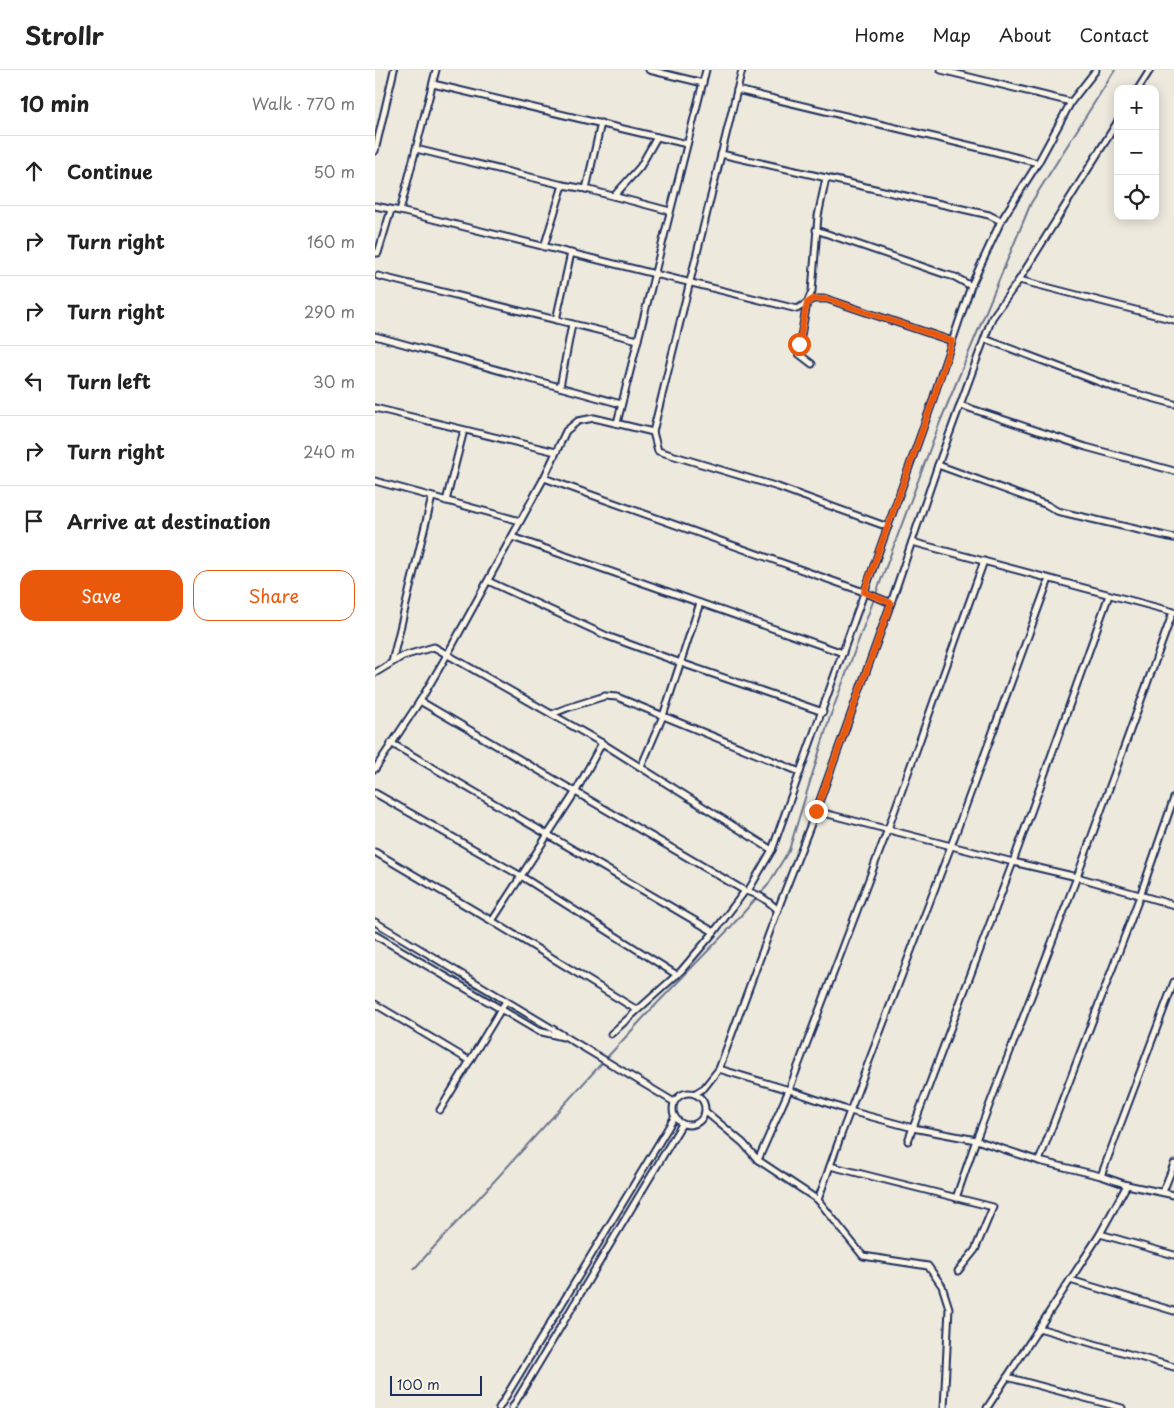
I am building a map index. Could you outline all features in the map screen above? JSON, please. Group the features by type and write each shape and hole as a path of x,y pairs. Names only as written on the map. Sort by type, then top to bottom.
{"street":[{"path":"375,151 394,70"},
{"path":"400,211 436,70"},
{"path":"649,70 703,83"},
{"path":"617,423 706,70"},
{"path":"742,70 653,432 658,451 778,487 888,527"},
{"path":"941,70 1071,102"},
{"path":"611,1034 677,975 748,891 773,850 931,406 971,286 1001,221 1038,163 1071,102 1097,70"},
{"path":"1141,85 1150,70"},
{"path":"433,84 687,144"},
{"path":"737,90 1038,163"},
{"path":"586,189 601,123"},
{"path":"694,1094 703,1088 719,1069 816,811 938,466 993,318 1019,280 1114,127"},
{"path":"614,196 640,166 657,137"},
{"path":"416,149 670,211"},
{"path":"721,154 989,216 1001,221"},
{"path":"812,364 799,352 807,303 812,291 816,230 826,178"},
{"path":"545,247 563,185"},
{"path":"375,206 797,308 813,299 827,299 952,341"},
{"path":"375,253 378,254 391,210"},
{"path":"816,230 955,277 971,286"},
{"path":"556,320 571,253"},
{"path":"378,276 638,340"},
{"path":"1019,280 1174,320"},
{"path":"560,387 572,324"},
{"path":"375,336 621,404"},
{"path":"985,339 1115,388 1174,404"},
{"path":"960,406 1086,447 1174,471"},
{"path":"375,408 556,452"},
{"path":"375,769 420,701 447,655 544,478 566,431 579,421 594,418 653,432"},
{"path":"446,501 464,430"},
{"path":"938,466 1047,505 1057,511 1174,538"},
{"path":"544,478 891,603"},
{"path":"375,481 520,521"},
{"path":"393,662 431,497"},
{"path":"512,537 843,653"},
{"path":"912,542 1174,612 956,1198"},
{"path":"758,1160 789,1090 889,829 984,561"},
{"path":"818,1200 1049,578"},
{"path":"488,581 607,636 823,712"},
{"path":"908,1141 1013,862 1109,595"},
{"path":"641,767 663,716 700,603"},
{"path":"375,673 403,656 434,647 602,743 773,850"},
{"path":"552,714 605,696 617,697 800,772"},
{"path":"420,701 769,902 778,910"},
{"path":"391,743 714,932"},
{"path":"492,921 576,791 602,743"},
{"path":"375,793 521,876 677,975"},
{"path":"1039,1161 1140,896 1174,798"},
{"path":"816,811 1077,877 1174,904"},
{"path":"375,852 637,1010"},
{"path":"375,922 673,1102"},
{"path":"375,935 538,1031 567,1038"},
{"path":"1101,1176 1174,982"},
{"path":"440,1110 506,1001"},
{"path":"375,1004 470,1061"},
{"path":"719,1069 850,1111 913,1128 976,1140 1039,1161 1101,1176 1127,1185 1174,1195"},
{"path":"706,1112 698,1123 692,1126 682,1124 674,1118 672,1113 673,1102 684,1093 694,1094 701,1099 706,1112 743,1143 758,1160 818,1200 863,1256 928,1266 942,1286 949,1308 944,1408"},
{"path":"499,1408 674,1118"},
{"path":"512,1408 682,1124"},
{"path":"1163,1192 1174,1164"},
{"path":"830,1166 993,1207 975,1250 959,1271"},
{"path":"987,1408 1100,1234 1127,1185"},
{"path":"1100,1234 1174,1255"},
{"path":"1070,1280 1174,1311"},
{"path":"1039,1328 1174,1367"},
{"path":"1007,1377 1122,1408"}],"waterway":[{"path":"414,1269 644,1017 728,930 768,885 789,850 830,717 940,422 1031,203 1115,70"}],"route":[{"path":"799,344 807,303 813,299 827,299 952,341 931,406 864,592 891,603 816,811"}]}
